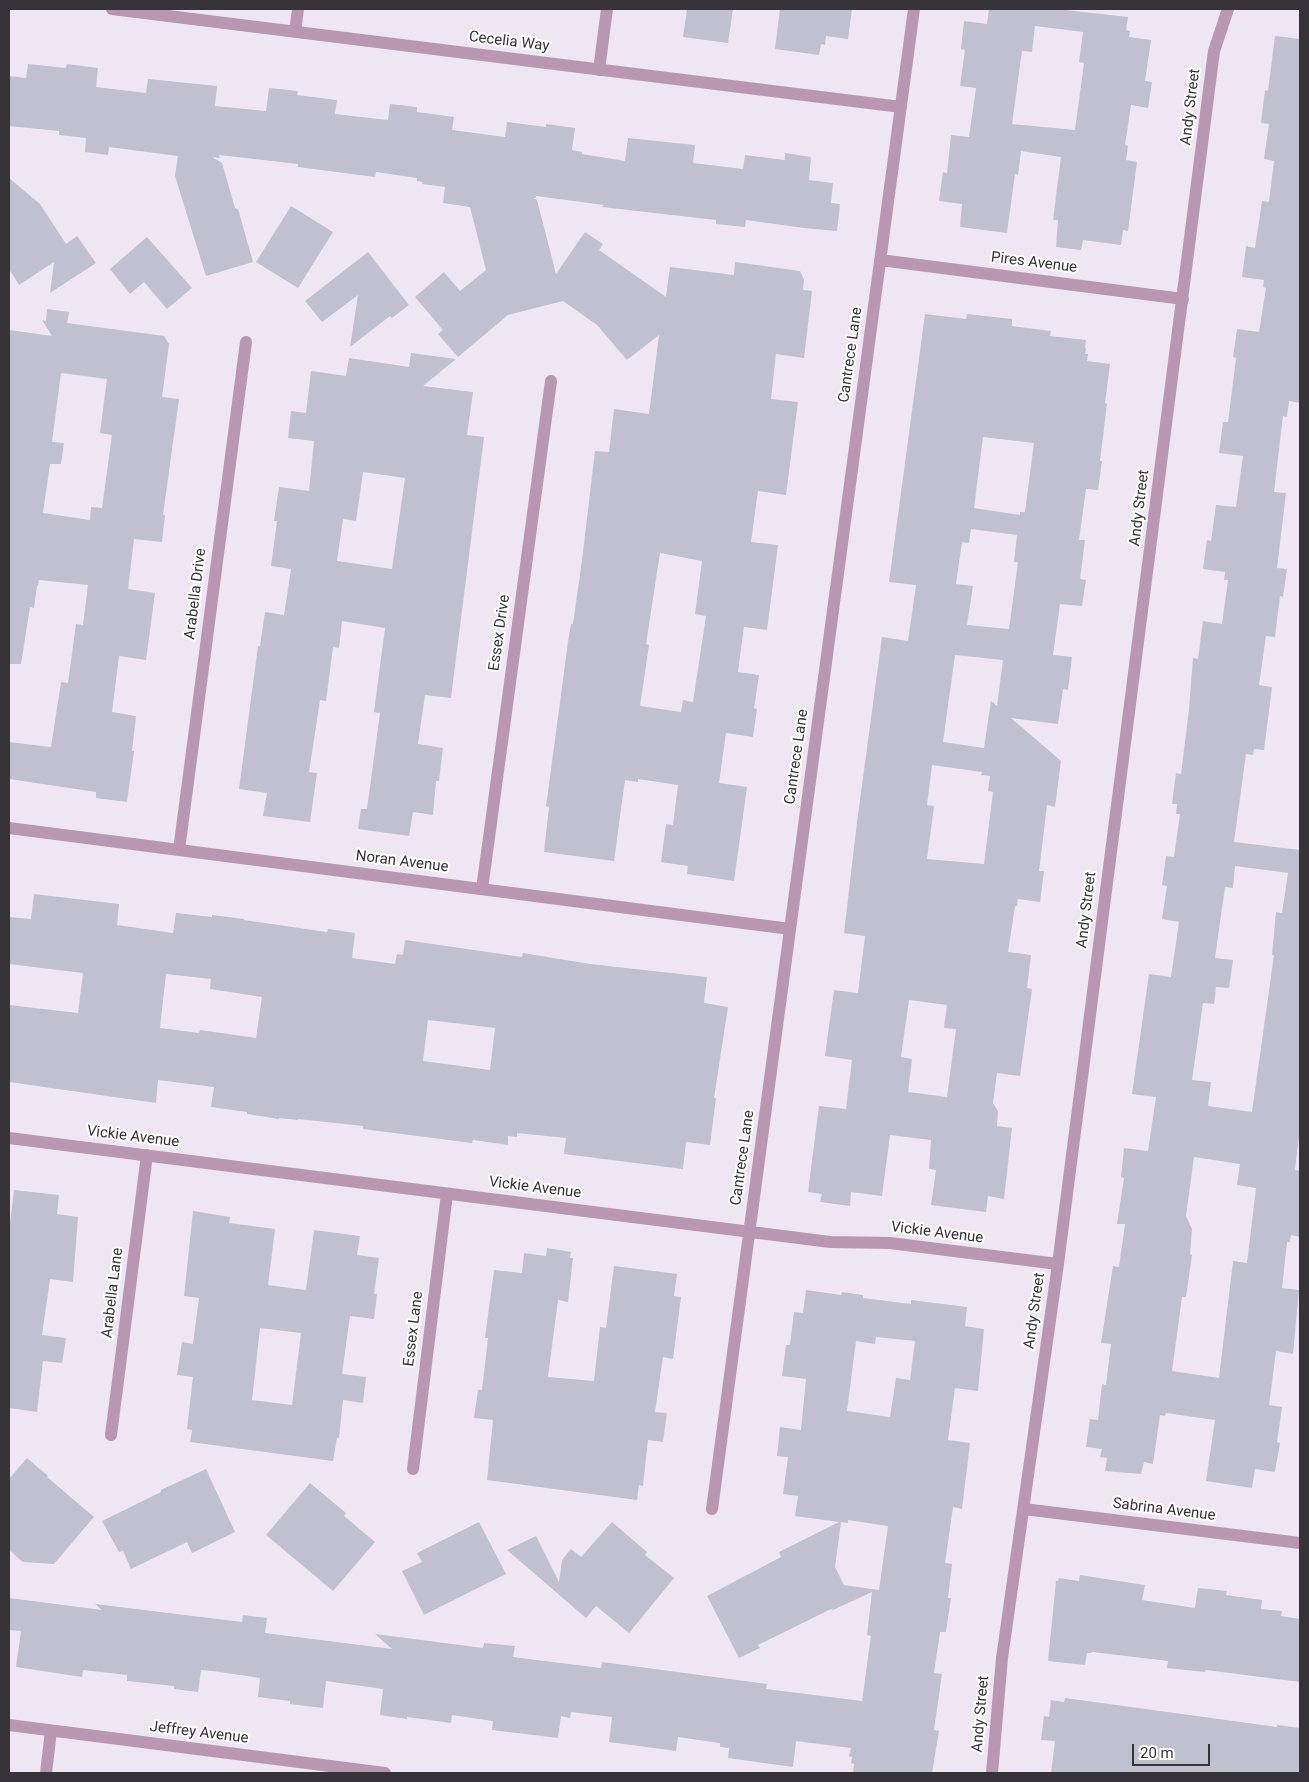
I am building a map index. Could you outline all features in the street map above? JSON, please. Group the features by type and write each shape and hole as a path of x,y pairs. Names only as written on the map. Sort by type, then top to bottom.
{"street":[{"name":"Cecelia Way","path":"112,9 901,107"},
{"path":"295,32 298,9"},
{"path":"599,70 607,9"},
{"name":"Cantrece Lane","path":"712,1509 914,9"},
{"name":"Andy Street","path":"992,1773 1002,1658 1058,1264 1214,51 1228,9"},
{"name":"Pires Avenue","path":"880,260 1183,299"},
{"name":"Arabella Drive","path":"180,850 246,342"},
{"name":"Essex Drive","path":"482,889 551,380"},
{"name":"Noran Avenue","path":"9,828 790,929"},
{"name":"Vickie Avenue","path":"9,1138 830,1242 890,1243 1058,1264"},
{"name":"Arabella Lane","path":"112,1435 147,1155"},
{"name":"Essex Lane","path":"413,1469 447,1194"},
{"name":"Sabrina Avenue","path":"1024,1509 1300,1544"},
{"name":"Jeffrey Avenue","path":"9,1725 385,1773"},
{"path":"46,1773 51,1731"}],"building":[{"path":"687,9 733,9 728,43 683,37"},
{"path":"780,9 852,9 848,39 826,36 825,45 821,44 819,55 775,49"},
{"path":"989,9 1056,9 1128,17 1126,30 1130,31 1129,37 1151,40 1145,81 1152,82 1148,108 1131,105 1125,145 1128,146 1126,160 1137,162 1128,231 1123,230 1121,245 1083,240 1081,250 1056,247 1058,220 1053,220 1061,157 1021,151 1018,175 1015,174 1007,233 960,227 962,204 939,201 943,172 947,173 951,135 969,137 976,88 960,86 965,50 961,49 964,21 987,24","holes":["1035,26 1083,32 1079,62 1084,63 1075,130 1012,124 1022,51 1032,52"]},
{"path":"1275,36 1300,39 1300,403 1289,401 1287,417 1283,416 1274,492 1286,493 1277,568 1287,569 1283,597 1280,596 1275,637 1266,636 1259,685 1272,687 1264,750 1254,749 1253,755 1246,754 1234,842 1300,850 1300,1127 1295,1170 1300,1171 1300,1237 1291,1235 1290,1242 1287,1242 1282,1288 1299,1290 1293,1354 1276,1351 1269,1405 1282,1407 1277,1442 1280,1443 1275,1472 1255,1469 1252,1488 1206,1481 1215,1420 1166,1413 1165,1416 1160,1415 1153,1464 1144,1462 1141,1474 1105,1471 1107,1458 1100,1457 1102,1449 1086,1447 1090,1419 1098,1420 1102,1384 1106,1385 1111,1344 1101,1343 1113,1266 1119,1267 1125,1224 1117,1224 1124,1178 1121,1177 1124,1148 1148,1151 1156,1097 1132,1094 1149,974 1171,977 1179,922 1162,919 1167,886 1162,885 1166,856 1174,857 1180,814 1176,814 1177,804 1172,804 1176,773 1181,774 1193,658 1198,659 1203,621 1222,624 1228,580 1224,580 1225,572 1203,569 1207,540 1211,541 1216,505 1236,507 1243,456 1219,453 1223,422 1228,422 1236,358 1233,357 1237,329 1259,332 1266,288 1263,287 1264,280 1242,277 1246,246 1255,248 1262,201 1269,202 1274,161 1264,159 1269,124 1261,123 1265,90 1268,91","holes":["1235,866 1289,873 1282,913 1276,912 1272,955 1274,955 1252,1112 1208,1106 1211,1082 1192,1080 1203,1003 1214,1004 1216,987 1229,988 1233,960 1215,958 1225,887 1233,888","1194,1157 1240,1164 1237,1185 1256,1188 1247,1263 1233,1261 1219,1378 1172,1371 1182,1297 1186,1297 1192,1255 1190,1254 1192,1229 1186,1216"]},
{"path":"28,64 66,68 67,64 98,68 96,87 146,93 148,79 217,86 215,106 266,111 269,88 298,91 297,95 337,100 335,114 388,120 390,104 417,107 417,112 454,117 452,130 505,137 507,122 546,127 546,124 575,128 572,150 582,152 582,154 625,161 628,138 695,145 693,163 743,169 745,155 785,160 785,153 811,157 809,180 833,183 831,203 840,204 837,231 746,220 745,227 716,224 716,220 602,207 604,205 536,196 534,198 537,200 556,274 585,232 603,244 599,250 666,297 670,267 734,275 735,262 800,271 804,280 803,290 812,291 804,358 776,354 771,399 798,402 786,495 758,491 751,542 778,545 767,630 744,627 738,672 759,675 754,708 757,709 753,737 726,733 719,783 747,787 734,881 687,874 688,866 661,862 666,824 673,825 678,785 638,779 638,782 625,780 614,861 544,852 549,807 546,806 568,642 571,624 573,624 582,560 595,451 609,452 614,409 649,414 659,335 627,360 597,325 563,301 508,315 458,357 438,334 443,330 415,297 444,272 460,291 486,270 470,207 443,203 445,187 422,184 423,182 417,181 417,178 376,172 375,177 298,167 298,164 219,155 220,158 212,157 222,163 235,208 238,209 253,262 206,276 175,176 178,156 109,147 108,155 85,152 86,138 59,135 59,131 9,126 9,76 26,78","holes":["660,553 702,561 695,614 706,616 693,702 683,700 681,712 640,706 649,645 646,644"]},
{"path":"9,178 40,204 66,244 77,236 96,263 50,293 54,262 19,285 9,269"},
{"path":"291,206 333,232 298,288 256,262"},
{"path":"147,237 192,288 167,309 144,282 130,294 110,269"},
{"path":"368,252 409,305 392,318 390,316 350,347 358,295 322,322 305,301"},
{"path":"47,309 69,312 67,323 164,336 169,344 162,397 179,399 163,515 165,515 162,542 134,539 128,589 155,593 146,660 119,656 112,712 136,716 132,751 134,751 127,802 96,798 96,792 9,779 9,742 51,747 61,682 68,683 76,624 83,625 88,585 39,580 34,608 30,607 21,664 9,664 9,330 52,336 42,320 46,321","holes":["61,373 107,379 100,433 112,435 102,508 91,507 90,520 43,513 50,464 61,464 64,443 52,442"]},
{"path":"925,314 966,319 967,314 1012,319 1012,326 1051,331 1050,336 1086,340 1085,354 1088,354 1087,361 1110,364 1098,490 1086,489 1079,540 1085,540 1080,579 1086,580 1082,606 1060,604 1053,655 1072,657 1068,690 1063,689 1058,724 1011,718 1061,761 1055,807 1047,805 1039,871 1044,871 1040,902 1018,899 1017,906 1015,906 1008,952 1031,955 1027,988 1032,989 1020,1076 997,1073 993,1103 998,1111 997,1126 1012,1128 1004,1199 988,1196 986,1212 931,1205 936,1170 929,1169 931,1140 890,1135 882,1196 851,1192 850,1206 820,1202 822,1194 808,1192 819,1106 846,1109 852,1060 825,1056 834,990 858,993 865,936 844,933 882,637 908,641 916,585 889,582","holes":["983,437 1034,443 1025,512 1020,512 1020,515 974,508","971,529 1017,535 1014,562 1018,562 1009,629 967,625 973,586 956,584 962,542 969,543","955,655 1003,660 997,706 991,701 984,748 943,742","932,765 982,772 981,775 990,776 988,791 993,792 984,864 927,859 934,806 927,805","909,1000 947,1005 944,1028 956,1029 947,1097 908,1092 912,1059 901,1057"]},
{"path":"411,353 456,359 423,386 473,392 467,435 484,437 451,698 425,695 418,744 443,748 439,781 436,781 433,815 413,812 409,836 358,829 361,809 367,809 380,713 374,712 385,628 342,621 339,648 333,647 326,701 320,700 309,772 317,773 310,822 263,816 267,793 239,789 258,646 260,646 265,612 284,615 291,569 271,566 277,521 274,521 279,487 309,491 314,441 288,438 291,411 306,413 311,371 346,376 349,358 409,367","holes":["363,472 405,478 392,569 337,561 343,519 356,521"]},
{"path":"34,894 119,904 117,925 173,933 176,913 244,919 327,932 328,929 355,933 352,958 395,964 397,954 403,955 405,940 522,957 523,953 590,964 707,977 704,1003 728,1007 714,1098 716,1098 710,1145 686,1142 683,1169 564,1154 566,1138 517,1133 517,1137 508,1136 508,1145 473,1140 472,1143 363,1129 363,1126 298,1119 279,1119 247,1114 247,1112 211,1107 214,1087 158,1080 156,1103 9,1082 9,1005 78,1013 83,973 9,964 9,917 31,919","holes":["166,974 211,979 210,989 262,997 256,1038 200,1030 199,1033 160,1028","428,1020 495,1028 490,1070 423,1061"]},
{"path":"14,1190 59,1195 57,1214 78,1217 73,1282 50,1279 42,1335 66,1338 62,1363 43,1361 37,1412 9,1408 9,1230"},
{"path":"193,1211 230,1217 229,1223 275,1229 268,1285 306,1290 314,1230 360,1236 357,1255 379,1258 374,1294 377,1294 374,1319 350,1316 342,1374 366,1377 363,1403 343,1400 339,1438 337,1438 333,1461 190,1442 192,1430 187,1429 193,1377 177,1375 182,1342 193,1344 199,1298 184,1296","holes":["260,1328 301,1333 292,1405 252,1400"]},
{"path":"547,1248 571,1252 570,1258 573,1258 568,1302 558,1300 548,1377 594,1381 600,1327 606,1328 614,1266 677,1274 674,1296 681,1297 673,1359 663,1357 655,1412 667,1413 663,1442 648,1440 643,1486 639,1485 637,1500 487,1480 493,1420 474,1418 478,1390 482,1390 488,1338 485,1338 494,1270 522,1273 524,1253 546,1256"},
{"path":"806,1290 841,1295 842,1292 863,1295 863,1298 911,1304 911,1300 967,1307 965,1326 984,1329 978,1391 955,1388 948,1440 970,1443 962,1509 953,1507 945,1563 952,1564 948,1598 951,1598 946,1632 940,1632 934,1673 942,1674 934,1730 939,1731 932,1773 853,1773 854,1764 851,1763 852,1757 849,1756 851,1748 796,1741 793,1767 728,1758 729,1748 720,1747 720,1743 678,1737 676,1751 609,1742 612,1717 571,1712 570,1718 561,1716 558,1738 492,1730 493,1721 452,1715 451,1723 380,1715 383,1689 326,1681 323,1708 290,1704 290,1701 258,1697 260,1678 213,1671 201,1670 198,1692 174,1689 174,1686 127,1681 127,1675 83,1670 82,1677 16,1667 21,1631 9,1630 9,1598 102,1610 95,1604 242,1622 243,1615 267,1618 265,1633 392,1649 375,1634 483,1648 484,1643 515,1646 513,1657 601,1668 602,1662 767,1684 766,1689 862,1701 871,1636 867,1635 872,1592 833,1610 831,1609 758,1645 760,1648 739,1658 707,1596 781,1557 779,1552 839,1522 795,1516 798,1496 783,1494 788,1457 777,1456 780,1427 801,1430 806,1379 782,1376 786,1345 790,1345 794,1312 803,1313","holes":["876,1337 915,1341 910,1380 896,1378 890,1417 847,1411 856,1341 875,1344","848,1520 888,1526 879,1590 844,1585 835,1567 841,1522 848,1523"]},
{"path":"27,1458 94,1517 54,1564 23,1562 9,1550 9,1479"},
{"path":"206,1469 235,1532 192,1553 187,1542 131,1569 123,1551 119,1552 102,1521"},
{"path":"310,1483 346,1513 344,1516 375,1542 333,1591 266,1535"},
{"path":"479,1522 506,1574 424,1615 402,1571 422,1562 417,1553"},
{"path":"612,1522 647,1552 645,1555 674,1578 629,1633 596,1606 586,1618 507,1550 536,1536 559,1582 562,1560 571,1549 581,1557"},
{"path":"1080,1575 1145,1585 1142,1600 1195,1608 1198,1588 1227,1591 1226,1595 1262,1600 1261,1609 1282,1611 1281,1616 1300,1619 1300,1682 1206,1670 1205,1672 1167,1668 1168,1661 1092,1652 1087,1653 1085,1665 1048,1661 1056,1581 1059,1578 1079,1581"},
{"path":"1065,1698 1277,1727 1277,1725 1300,1728 1300,1773 1051,1773 1055,1741 1041,1740 1044,1716 1049,1717 1051,1700 1064,1702"}]}
